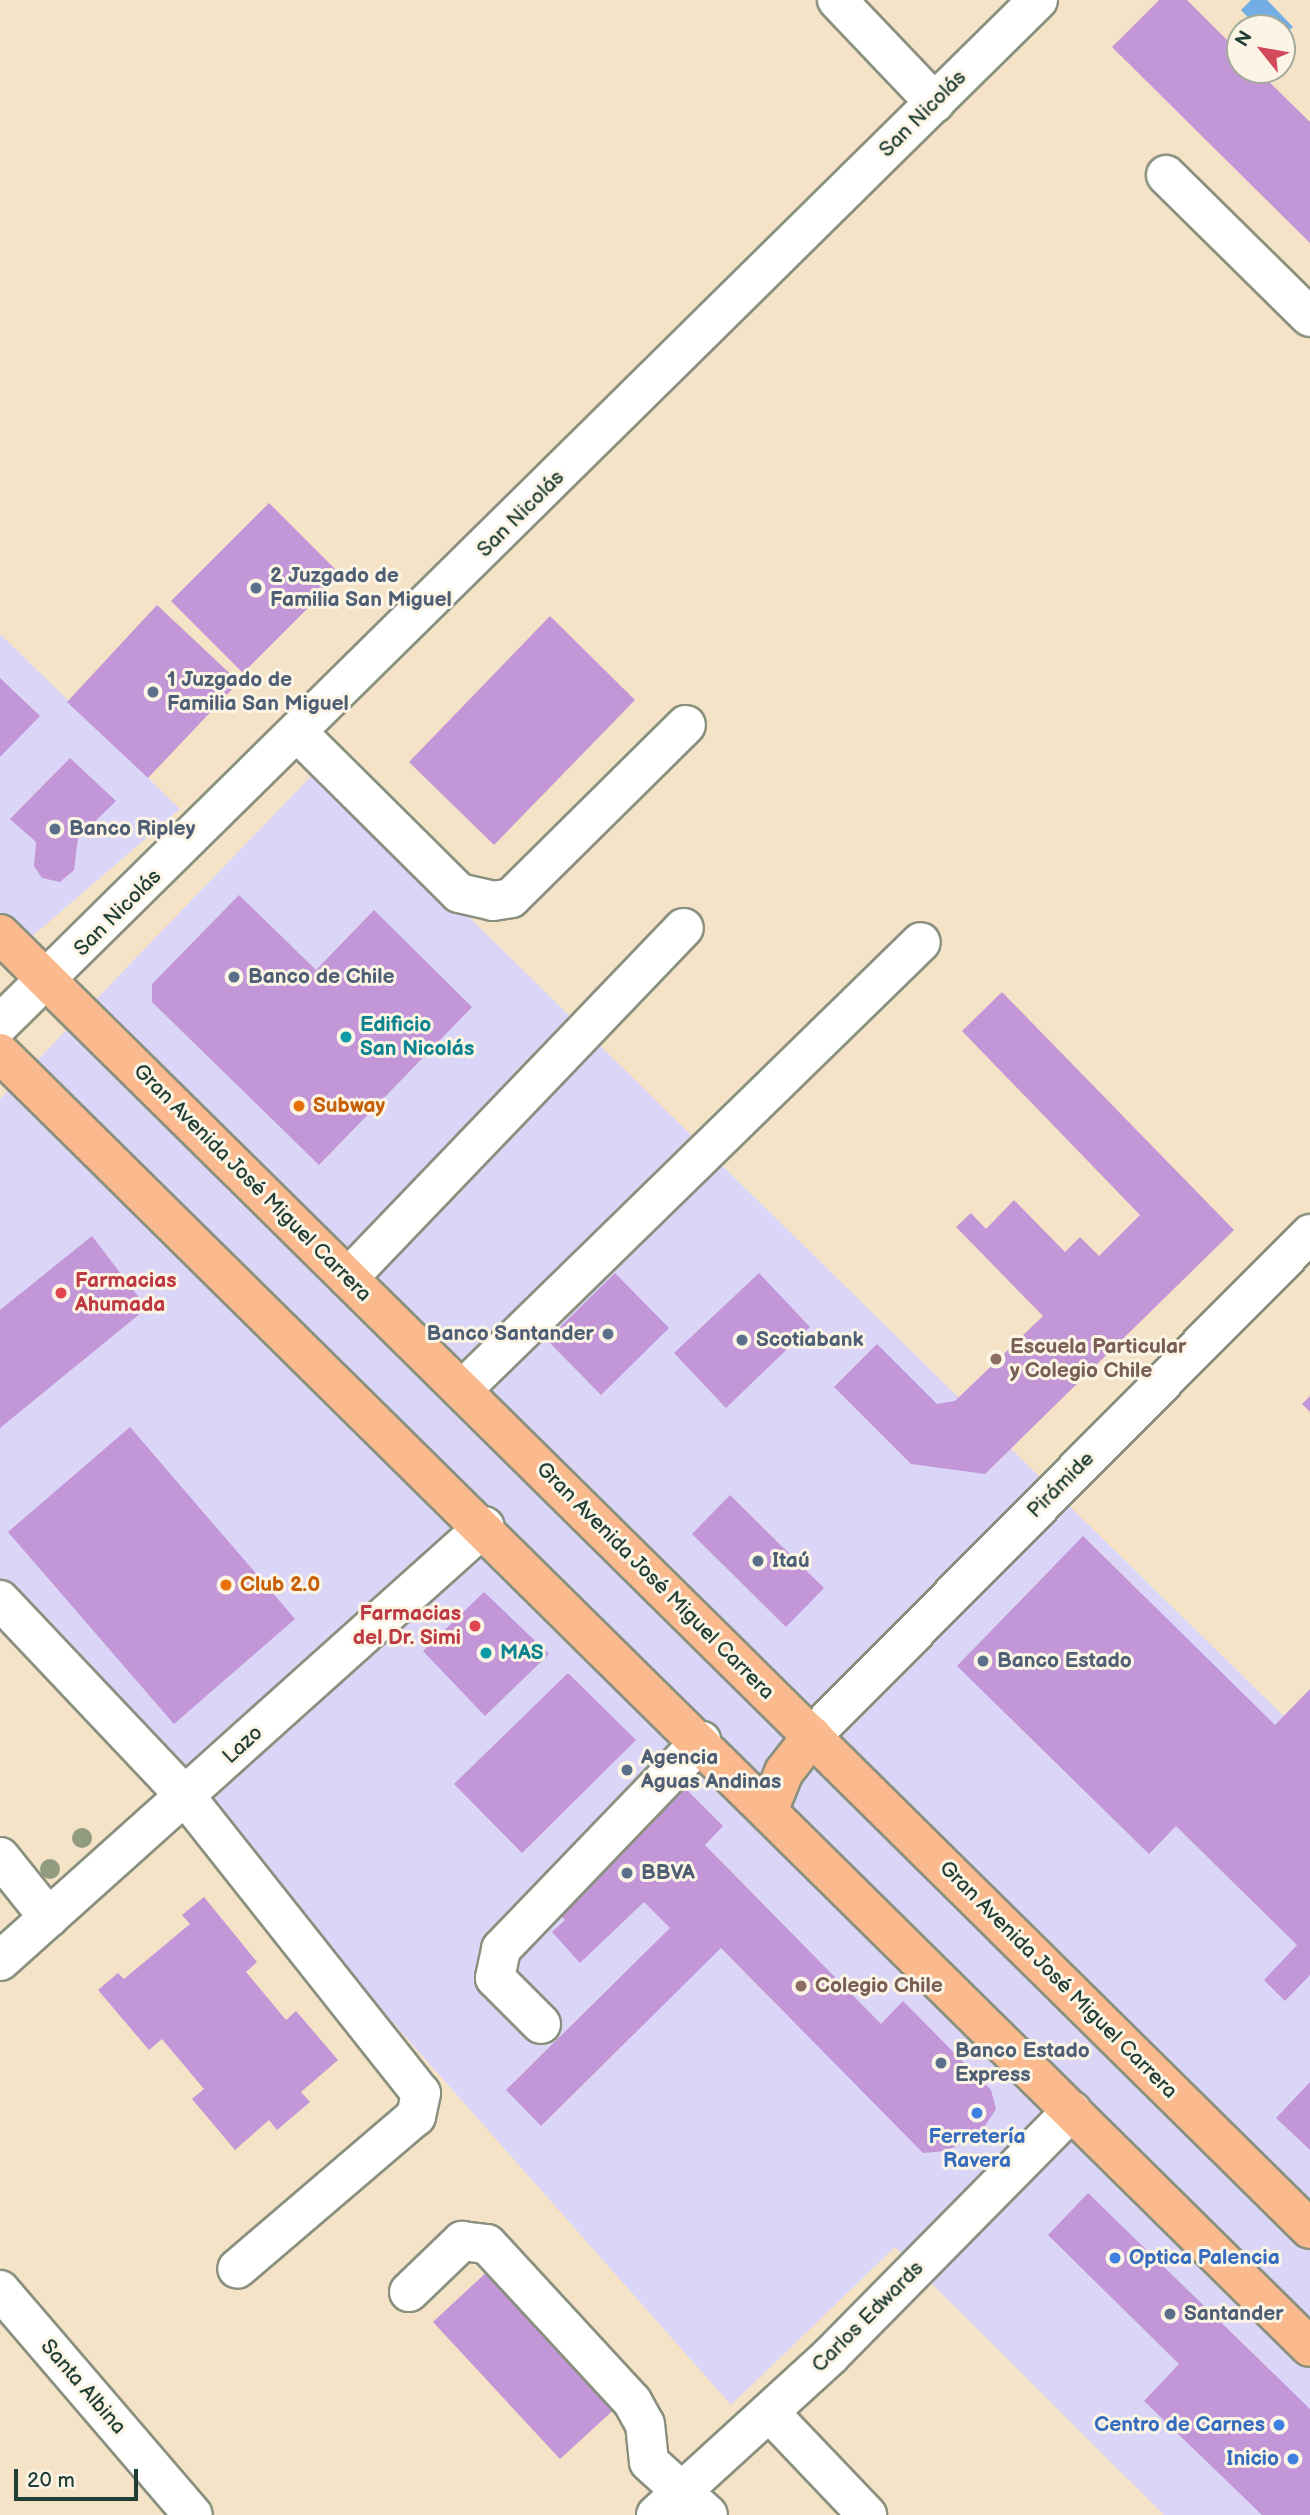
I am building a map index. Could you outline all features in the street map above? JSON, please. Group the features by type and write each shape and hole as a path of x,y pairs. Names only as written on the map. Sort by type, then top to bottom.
{"main road":[{"name":"Gran Avenida José Miguel Carrera","path":"0,934 1310,2229"},
{"path":"0,1053 485,1526 1310,2347"},
{"path":"769,1809 784,1772 812,1736"}],"street":[{"path":"837,0 935,103"},
{"name":"San Nicolás","path":"0,1024 49,982 1038,0"},
{"path":"1167,175 1310,317"},
{"path":"299,734 458,893 493,901 511,898 685,724"},
{"path":"348,1278 684,928"},
{"path":"461,1390 921,942"},
{"name":"Pirámide","path":"812,1736 1310,1234"},
{"name":"Lazo","path":"0,1961 186,1797 485,1526"},
{"path":"0,1600 186,1797 421,2093 416,2116 237,2269"},
{"path":"541,2024 495,1978 500,1949 701,1741"},
{"path":"0,1857 48,1917"},
{"name":"Carlos Edwards","path":"682,2507 770,2413 1072,2111"},
{"path":"409,2292 462,2241 487,2244 632,2401 645,2424 649,2462 682,2507"},
{"name":"Santa Albina","path":"0,2290 193,2515"},
{"path":"770,2413 867,2515"}],"shaded area":[{"path":"0,634 180,809 0,964"},
{"path":"318,769 1310,1742 1310,2515 1164,2515 895,2247 731,2405 0,1578 0,1099"}],"water":[{"path":"1251,0 1267,0 1280,14 1245,14 1241,10"}],"building":[{"path":"1159,0 1187,0 1226,39 1226,84 1271,84 1310,122 1310,243 1112,47"},
{"name":"2 Juzgado de Familia San Miguel","path":"269,503 341,575 243,673 171,601"},
{"name":"1 Juzgado de Familia San Miguel","path":"157,605 239,682 148,778 67,702"},
{"path":"550,616 635,700 494,845 409,762"},
{"path":"0,678 40,716 0,757"},
{"name":"Banco Ripley","path":"70,758 116,801 78,838 74,870 60,882 42,878 34,866 36,842 10,819"},
{"name":"Edificio San Nicolás","path":"239,895 316,970 374,910 472,1007 319,1165 152,1002 152,984"},
{"path":"1002,992 1234,1230 985,1474 911,1464 834,1387 877,1344 937,1404 955,1401 1043,1316 956,1227 971,1213 986,1229 1014,1200 1065,1252 1080,1237 1099,1256 1140,1215 962,1031"},
{"path":"92,1236 147,1308 0,1428 0,1310"},
{"name":"Banco Santander","path":"615,1273 669,1328 601,1395 547,1340"},
{"name":"Scotiabank","path":"759,1273 810,1327 726,1408 674,1353"},
{"path":"1310,1396 1310,1412 1302,1404"},
{"path":"130,1427 295,1619 174,1724 8,1532"},
{"name":"Itaú","path":"730,1495 824,1588 786,1627 692,1534"},
{"path":"1083,1536 1275,1725 1310,1689 1310,1975 1285,2001 1264,1980 1297,1945 1176,1826 1149,1854 957,1666"},
{"name":"MAS","path":"484,1592 549,1654 485,1716 423,1651"},
{"path":"568,1673 636,1740 522,1853 454,1784"},
{"path":"678,1781 723,1826 705,1845 881,2024 903,2001 991,2090 996,2109 979,2135 946,2151 923,2153 721,1948 541,2126 506,2090 670,1928 644,1902 580,1963 552,1932 565,1920 549,1903"},
{"path":"204,1897 257,1962 246,1972 286,2020 296,2011 338,2060 301,2092 310,2102 277,2130 269,2120 235,2150 192,2099 204,2089 162,2039 149,2050 98,1990 118,1973 124,1979 190,1924 182,1915"},
{"path":"1310,2082 1310,2150 1276,2118"},
{"path":"1088,2193 1310,2409 1310,2515 1262,2515 1144,2401 1179,2364 1048,2235"},
{"path":"491,2268 618,2406 560,2459 433,2322"}],"place":[{"name":"2 Juzgado de Familia San Miguel","path":"256,588"},
{"name":"1 Juzgado de Familia San Miguel","path":"153,692"},
{"name":"Banco Ripley","path":"55,829"},
{"name":"Banco de Chile","path":"234,977"},
{"name":"Edificio San Nicolás","path":"346,1037"},
{"name":"Subway","path":"299,1106"},
{"name":"Farmacias Ahumada","path":"61,1293"},
{"name":"Banco Santander","path":"608,1334"},
{"name":"Scotiabank","path":"742,1340"},
{"name":"Escuela Particular y Colegio Chile","path":"996,1359"},
{"name":"Itaú","path":"758,1561"},
{"name":"Club 2.0","path":"226,1585"},
{"name":"Farmacias del Dr. Simi","path":"475,1626"},
{"name":"MAS","path":"486,1653"},
{"name":"Banco Estado","path":"983,1661"},
{"name":"Agencia Aguas Andinas","path":"627,1770"},
{"name":"BBVA","path":"627,1873"},
{"name":"Colegio Chile","path":"801,1986"},
{"name":"Banco Estado Express","path":"941,2063"},
{"name":"Ferretería Ravera","path":"977,2113"},
{"name":"Optica Palencia","path":"1115,2258"},
{"name":"Santander","path":"1170,2314"},
{"name":"Centro de Carnes","path":"1279,2425"},
{"name":"Inicio","path":"1293,2459"}]}
